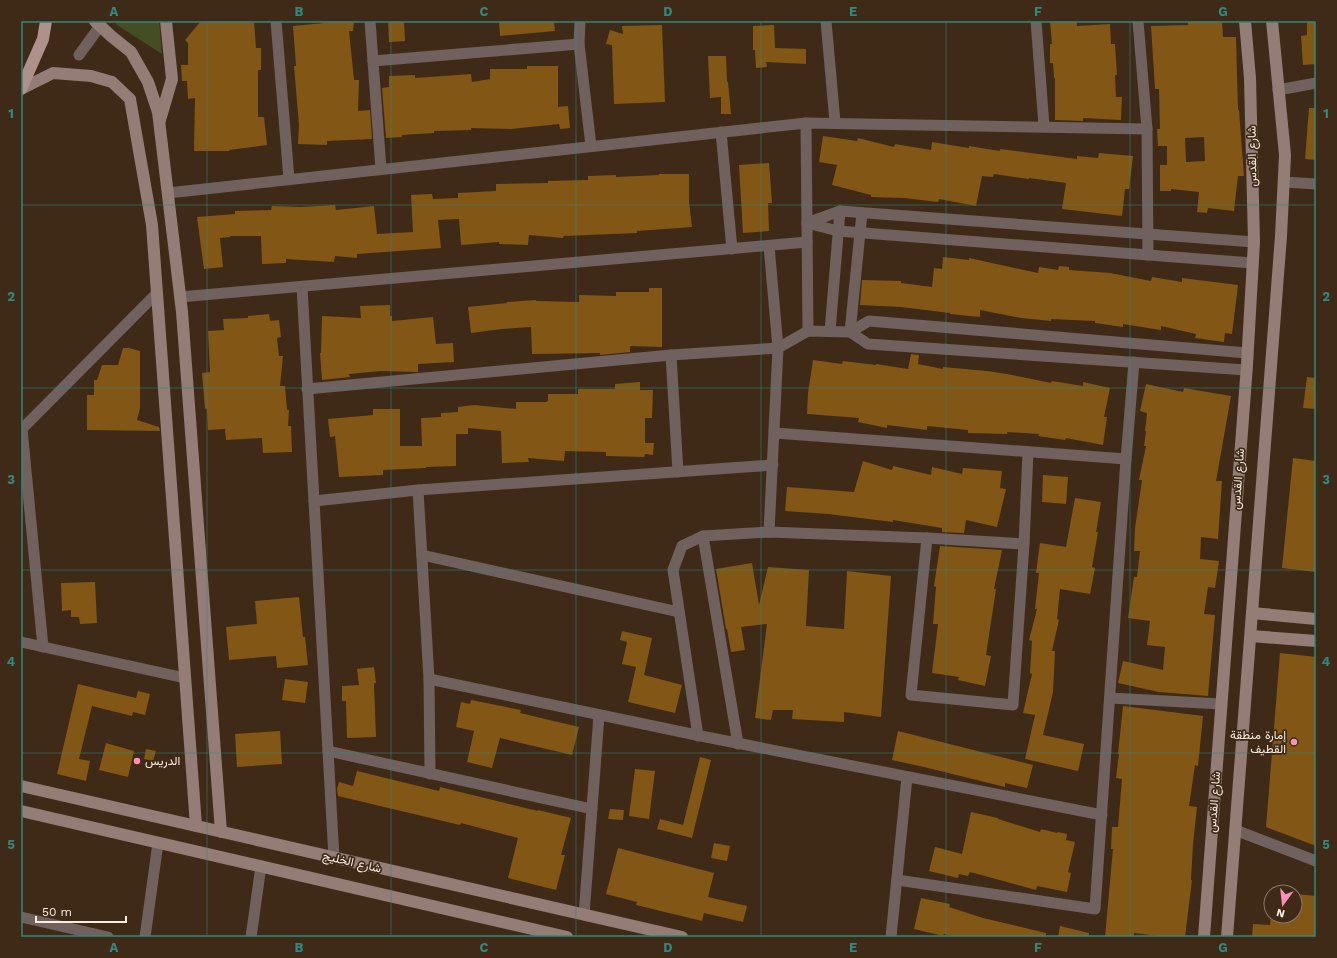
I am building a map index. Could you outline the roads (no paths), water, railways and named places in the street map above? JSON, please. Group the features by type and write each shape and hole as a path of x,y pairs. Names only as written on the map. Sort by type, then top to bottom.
{"main road":[{"path":"21,89 43,39 46,21"}],"street":[{"path":"159,122 172,79 166,21"},
{"path":"276,21 289,179"},
{"path":"370,21 382,169"},
{"path":"580,21 579,44 590,146"},
{"path":"826,21 835,122"},
{"path":"1036,21 1044,126"},
{"path":"1138,21 1147,129 1148,255"},
{"name":"شارع القدس","path":"1204,937 1246,370 1254,242 1250,78 1245,21"},
{"path":"1227,937 1272,366 1284,182 1285,155 1272,21"},
{"path":"79,55 98,23 131,52 148,82 158,112 180,297 221,832"},
{"path":"373,61 579,44"},
{"path":"21,89 53,73 91,76 112,82 130,99 152,226 196,826"},
{"path":"1278,90 1316,83"},
{"path":"168,193 806,123 835,122 1147,129"},
{"path":"806,123 808,331"},
{"path":"721,132 732,249"},
{"path":"1284,182 1316,184"},
{"path":"807,223 840,211 1254,242"},
{"path":"830,331 840,211"},
{"path":"850,332 862,213"},
{"path":"807,223 838,231 859,233 1252,263"},
{"path":"180,297 807,242"},
{"path":"769,532 778,348 770,246"},
{"path":"302,287 334,858"},
{"path":"43,647 22,430 157,293"},
{"path":"850,332 869,321 1247,353"},
{"path":"308,389 671,355 778,348 808,331 850,332 868,344 1246,370"},
{"path":"671,355 678,472"},
{"path":"897,880 1095,909 1134,362"},
{"path":"775,433 1126,459"},
{"path":"927,538 911,695 1012,705 1024,544 1028,452"},
{"path":"314,501 418,490 773,465"},
{"path":"418,490 428,679 430,774"},
{"path":"698,736 673,570 682,546 703,536 769,532 927,538 1024,544"},
{"path":"703,536 738,744"},
{"path":"422,555 679,612"},
{"path":"1252,614 1316,618"},
{"path":"1251,636 1316,641"},
{"path":"21,642 185,678"},
{"path":"428,679 698,736 1102,815"},
{"path":"1110,698 1221,704"},
{"path":"584,915 599,715"},
{"path":"328,751 592,809"},
{"path":"892,937 907,777"},
{"name":"شارع الخليج","path":"21,786 682,937"},
{"path":"21,811 567,937"},
{"path":"1235,830 1316,861"},
{"path":"145,937 158,843"},
{"path":"252,937 261,866"},
{"path":"21,917 108,937"}],"place":[{"name":"إمارة منطقة القطيف","path":"1294,742"},
{"name":"الدريس","path":"137,761"}]}
